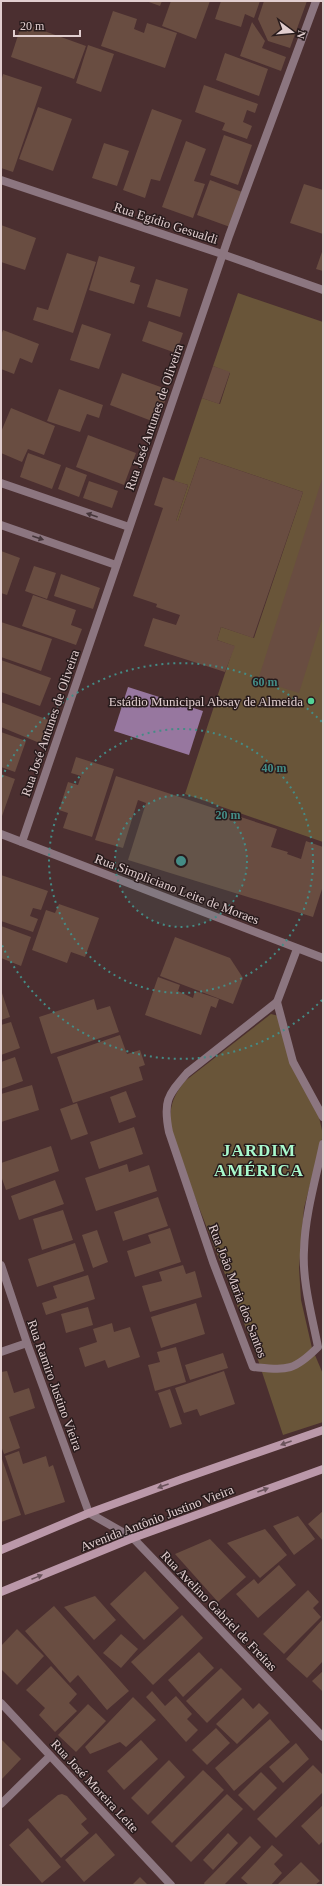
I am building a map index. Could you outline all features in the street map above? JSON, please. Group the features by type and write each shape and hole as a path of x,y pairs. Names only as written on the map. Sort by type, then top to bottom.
{"main road":[{"name":"Avenida Antônio Justino Vieira","path":"1,1550 89,1513 323,1430"},
{"name":"Avenida Antônio Justino Vieira","path":"1,1592 133,1538 323,1469"}],"street":[{"name":"Rua José Antunes de Oliveira","path":"22,842 222,254 316,1"},
{"name":"Rua Egídio Gesualdi","path":"1,180 222,254 323,290"},
{"path":"1,483 129,527"},
{"path":"1,525 116,565"},
{"name":"Rua Simpliciano Leite de Moraes","path":"1,834 323,958"},
{"path":"297,949 277,1002 293,1062 323,1118"},
{"name":"Rua João Maria dos Santos","path":"277,1002 187,1073 167,1101 165,1114 169,1132 213,1262 253,1367 283,1369 292,1368 301,1363 318,1347 306,1277 304,1250 308,1214 323,1144"},
{"name":"Rua Ramiro Justino Vieira","path":"1,1265 27,1343 89,1513"},
{"path":"1,1352 27,1343"},
{"name":"Rua Avelino Gabriel de Freitas","path":"89,1513 133,1538 323,1737"},
{"name":"Rua José Moreira Leite","path":"1,1703 171,1885"},
{"path":"1,1804 50,1756"}],"shaded area":[{"path":"238,293 323,322 323,842 185,794 234,646 217,640 221,627 254,638 303,492 200,457 178,521 176,521 188,485 174,481 202,398 220,404 230,373 213,366"},
{"path":"128,687 203,711 189,755 114,731"},
{"path":"271,1014 279,1016 319,1117 323,1135 304,1208 299,1268 301,1300 312,1348 323,1374 323,1422 283,1435 256,1354 170,1133 172,1105 176,1094 185,1081"}],"building":[{"path":"146,1 162,1 160,6"},
{"path":"171,1 210,1 196,39 162,26"},
{"path":"221,1 260,1 254,18 245,14 241,27 215,19"},
{"path":"264,1 307,1 290,48 268,41 258,19"},
{"path":"113,11 137,19 134,29 144,33 147,23 177,33 165,68 101,46"},
{"path":"252,22 265,41 262,48 286,57 281,71 240,56"},
{"path":"22,23 86,46 74,79 11,57"},
{"path":"88,45 114,54 101,92 76,83"},
{"path":"225,53 268,69 259,96 216,80"},
{"path":"3,74 42,87 13,172 1,168 1,82"},
{"path":"204,85 258,104 255,113 247,110 243,122 252,126 247,139 222,130 225,123 195,112"},
{"path":"38,107 72,119 53,171 19,159"},
{"path":"152,109 182,120 160,181 151,179 145,198 123,190"},
{"path":"224,135 252,145 238,185 210,175"},
{"path":"186,141 206,149 194,181 205,184 193,218 162,207"},
{"path":"104,143 129,151 117,186 92,178"},
{"path":"210,180 242,192 230,227 197,215"},
{"path":"304,184 323,190 323,234 290,223"},
{"path":"1,225 36,238 25,270 1,262"},
{"path":"323,249 323,271 316,269"},
{"path":"67,253 96,262 73,333 33,320 37,307 48,310"},
{"path":"99,256 135,267 130,282 140,285 134,304 89,290"},
{"path":"156,279 188,289 180,317 147,307"},
{"path":"149,321 183,333 176,353 142,341"},
{"path":"82,324 111,334 99,369 70,360"},
{"path":"3,330 39,344 32,363 20,358 14,374 1,369 1,335"},
{"path":"213,366 230,372 219,404 202,398"},
{"path":"122,373 169,390 157,423 110,405"},
{"path":"59,389 103,405 99,418 87,414 80,432 47,421"},
{"path":"11,408 55,426 44,455 28,449 22,462 1,453 1,432"},
{"path":"88,435 136,453 124,485 76,467"},
{"path":"28,453 61,465 52,489 20,477"},
{"path":"200,457 303,492 253,638 221,627 217,640 235,646 225,672 144,646 153,618 176,625 180,615 156,607 157,604 133,596 163,508 154,505 163,477 188,485 176,521 178,521"},
{"path":"66,467 87,475 79,497 58,489"},
{"path":"323,476 323,616 299,693 258,680"},
{"path":"89,481 118,491 112,508 83,498"},
{"path":"1,551 20,558 7,595 1,593"},
{"path":"34,566 56,573 47,599 25,591"},
{"path":"61,574 100,588 93,609 54,596"},
{"path":"33,595 76,610 71,625 82,629 76,645 22,626"},
{"path":"1,622 52,639 41,671 1,657"},
{"path":"1,660 51,678 40,706 1,692"},
{"path":"1,702 51,721 42,744 1,727"},
{"path":"1,732 26,741 15,772 1,767"},
{"path":"76,757 114,769 92,837 63,828 68,813 59,810 68,782 78,785 81,776 71,773"},
{"path":"1,774 15,779 1,819"},
{"path":"116,776 277,829 271,847 288,852 287,854 301,859 306,841 323,847 323,886 313,917 128,860 146,803 138,800 123,848 95,840"},
{"path":"1,875 48,891 41,910 33,908 30,916 38,919 33,932 1,921"},
{"path":"59,904 99,918 85,957 71,952 67,963 32,950 46,910 55,913"},
{"path":"1,926 31,937 21,966 1,958"},
{"path":"175,937 230,958 243,978 233,1004 160,976"},
{"path":"158,977 180,985 178,991 193,998 195,991 219,999 216,1008 211,1006 201,1035 145,1015"},
{"path":"1,990 10,1017 1,1020"},
{"path":"94,999 97,1010 110,1006 119,1032 51,1054 39,1017"},
{"path":"11,1022 20,1048 1,1055 1,1025"},
{"path":"120,1035 127,1054 140,1050 145,1065 139,1067 143,1080 73,1103 57,1057"},
{"path":"15,1057 23,1081 1,1089 1,1062"},
{"path":"32,1085 39,1110 1,1122 1,1094"},
{"path":"126,1091 136,1117 119,1123 110,1097"},
{"path":"77,1103 88,1134 71,1140 60,1109"},
{"path":"134,1127 143,1154 99,1169 90,1142"},
{"path":"51,1146 59,1171 6,1190 1,1176 1,1163"},
{"path":"127,1164 129,1172 149,1165 157,1191 96,1211 85,1178"},
{"path":"55,1180 64,1204 19,1220 11,1196"},
{"path":"158,1197 168,1226 123,1241 114,1212"},
{"path":"63,1210 73,1240 42,1250 33,1219"},
{"path":"170,1228 181,1262 135,1277 127,1251 151,1243 148,1235"},
{"path":"97,1230 108,1262 93,1268 82,1235"},
{"path":"75,1243 84,1271 37,1287 28,1259"},
{"path":"183,1265 186,1274 195,1271 202,1297 150,1312 142,1286 162,1281 159,1272"},
{"path":"88,1275 95,1299 46,1315 42,1303 57,1298 53,1286"},
{"path":"196,1303 205,1334 161,1348 151,1317"},
{"path":"88,1307 93,1325 66,1333 61,1314"},
{"path":"112,1323 114,1332 130,1327 140,1357 108,1368 105,1360 85,1367 79,1348 97,1342 93,1329"},
{"path":"176,1347 186,1382 155,1391 148,1365 160,1362 157,1352"},
{"path":"223,1353 228,1368 190,1380 185,1365"},
{"path":"7,1371 14,1393 29,1388 35,1408 9,1417 20,1448 4,1454 1,1446 1,1372"},
{"path":"224,1371 235,1404 200,1416 197,1409 184,1413 175,1388"},
{"path":"170,1389 182,1424 170,1428 158,1393"},
{"path":"19,1451 23,1464 46,1456 49,1467 53,1465 65,1502 25,1515 5,1456"},
{"path":"1,1456 21,1515 1,1522"},
{"path":"323,1511 323,1541 308,1524"},
{"path":"298,1516 315,1539 294,1555 273,1526"},
{"path":"265,1529 287,1555 260,1578 227,1543"},
{"path":"210,1539 246,1577 218,1602 175,1554"},
{"path":"279,1565 296,1585 258,1618 236,1594 254,1579 258,1584"},
{"path":"145,1571 179,1608 144,1640 110,1604"},
{"path":"308,1590 319,1602 313,1608 321,1617 284,1654 263,1634"},
{"path":"95,1596 116,1620 94,1640 64,1607"},
{"path":"54,1606 129,1691 107,1710 78,1675 70,1683 25,1631"},
{"path":"182,1615 203,1638 153,1685 131,1662"},
{"path":"323,1619 323,1661 307,1678 286,1659"},
{"path":"17,1629 44,1656 17,1685 1,1669 1,1646"},
{"path":"121,1634 138,1649 121,1668 103,1653"},
{"path":"199,1652 214,1668 183,1697 168,1680"},
{"path":"51,1666 77,1694 69,1703 77,1711 55,1732 39,1715 45,1708 26,1690"},
{"path":"221,1668 242,1689 207,1723 186,1701"},
{"path":"323,1671 323,1692 312,1681"},
{"path":"152,1691 165,1706 176,1696 192,1714 187,1719 198,1730 186,1742 146,1697"},
{"path":"133,1697 156,1720 126,1747 120,1742 90,1754 85,1747"},
{"path":"243,1698 253,1709 259,1703 269,1713 237,1744 216,1724"},
{"path":"88,1704 106,1721 76,1752 58,1735"},
{"path":"270,1719 290,1742 234,1791 215,1768"},
{"path":"216,1728 230,1743 207,1765 192,1750"},
{"path":"1,1739 21,1759 1,1780"},
{"path":"141,1740 158,1759 124,1790 107,1771"},
{"path":"296,1743 309,1759 283,1783 269,1767"},
{"path":"169,1760 185,1777 148,1815 131,1798"},
{"path":"313,1765 323,1775 323,1792 276,1838 257,1819"},
{"path":"203,1770 224,1790 172,1843 151,1822"},
{"path":"261,1772 277,1788 254,1811 238,1795"},
{"path":"62,1794 67,1796 87,1819 81,1824 89,1833 61,1858 28,1820 58,1795"},
{"path":"227,1794 243,1809 191,1862 175,1846"},
{"path":"323,1805 323,1841 319,1845 301,1826"},
{"path":"28,1828 61,1867 42,1883 9,1845"},
{"path":"96,1833 115,1855 84,1882 65,1860"},
{"path":"228,1833 238,1843 213,1870 203,1860"},
{"path":"250,1836 261,1847 224,1885 205,1885 204,1883"},
{"path":"272,1845 283,1855 274,1864 282,1873 271,1885 249,1885 241,1878"},
{"path":"301,1862 320,1881 315,1885 277,1885"},
{"path":"140,1877 148,1885 132,1885"}],"place":[{"name":"Estádio Municipal Absay de Almeida","path":"311,701"}],"district":[{"name":"JARDIM AMÉRICA","path":"259,1160"}]}
